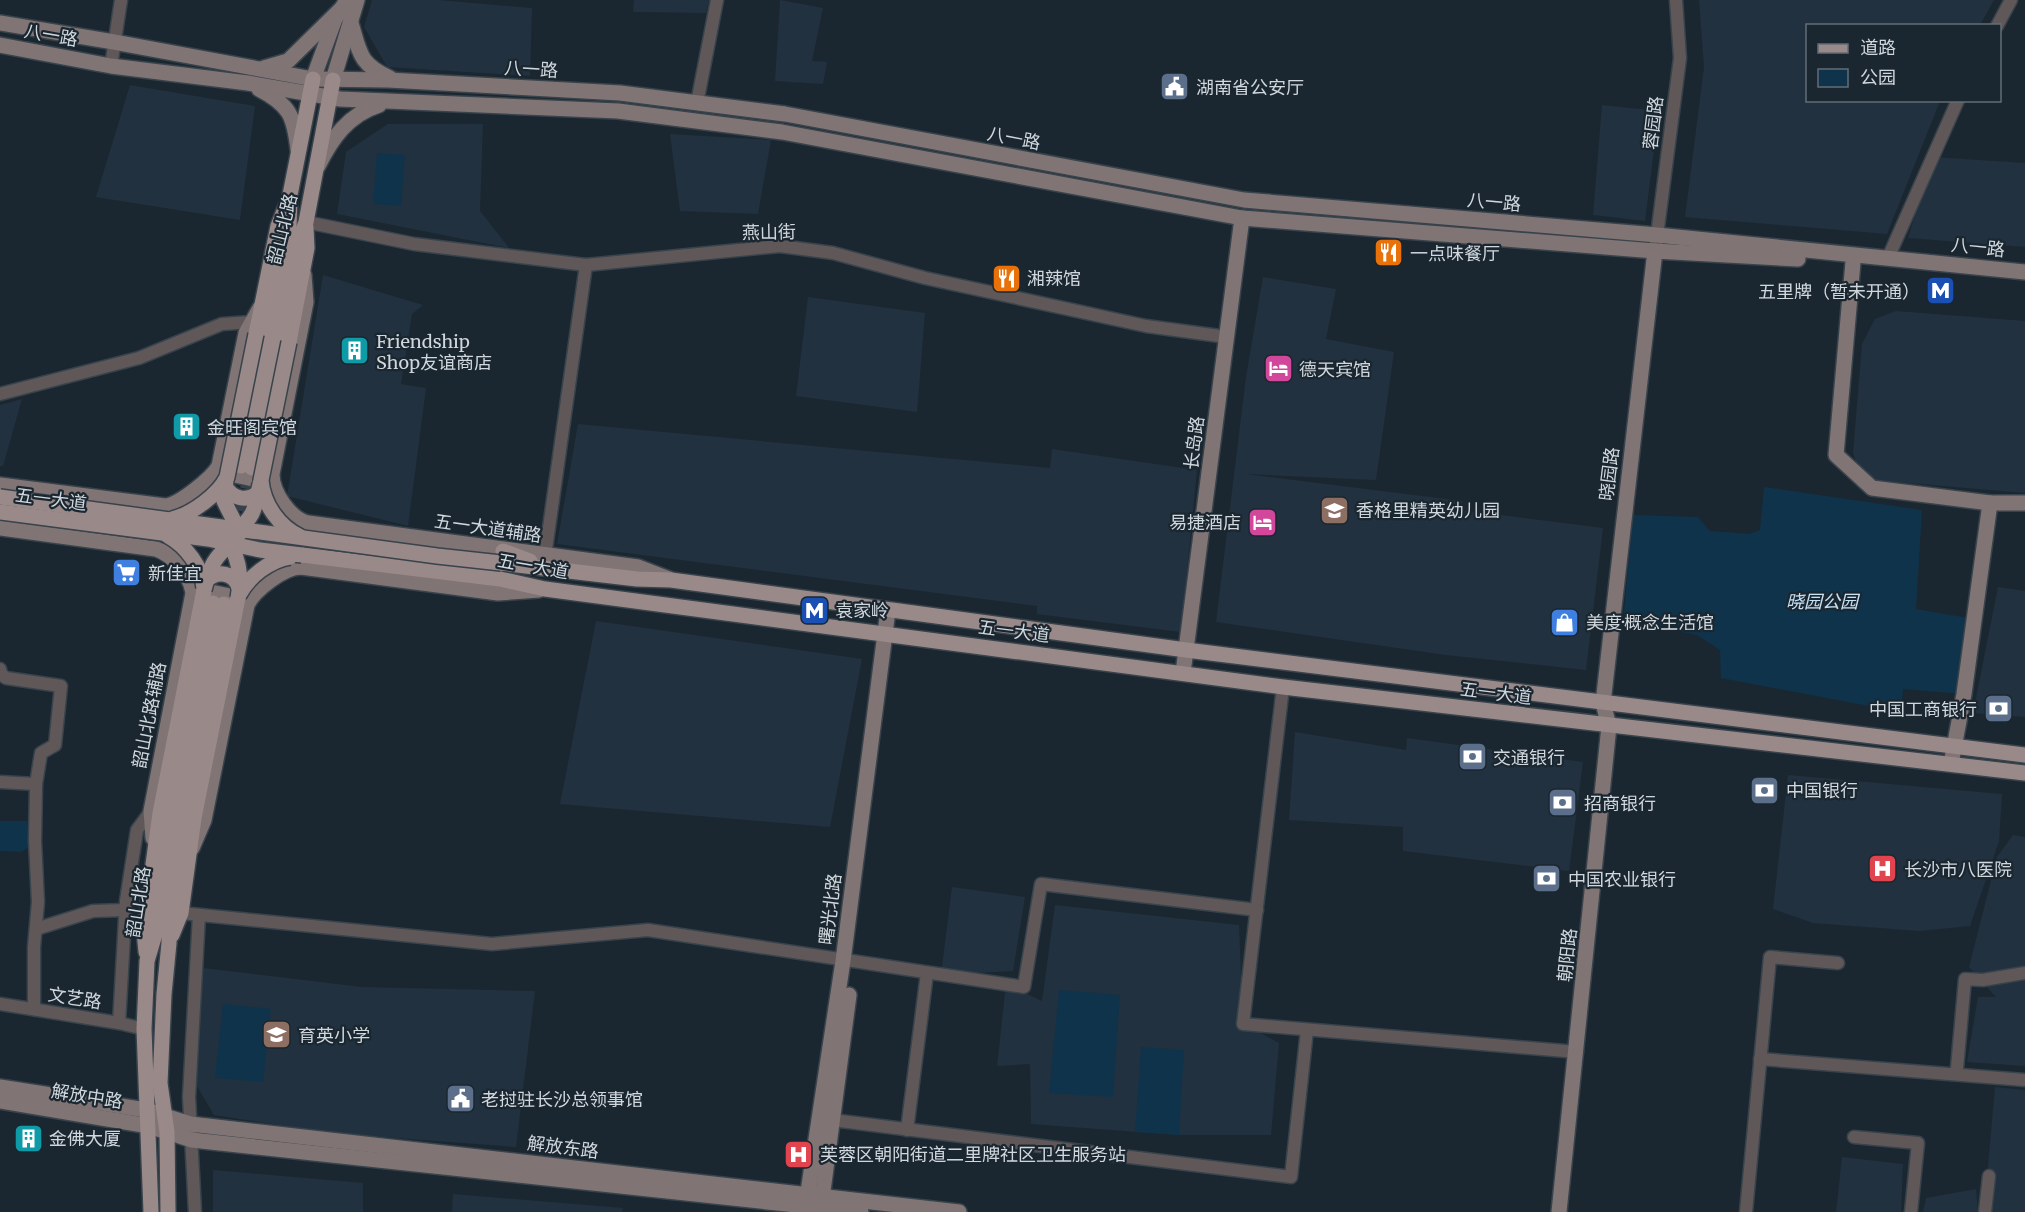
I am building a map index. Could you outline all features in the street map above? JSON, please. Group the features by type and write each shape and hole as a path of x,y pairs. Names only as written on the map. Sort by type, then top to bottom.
{"main road":[{"name":"韶山北路","path":"257,478 297,246 306,222 333,80 357,0"},
{"name":"韶山北路","path":"257,478 289,229 290,195 312,86 335,19 344,5"},
{"path":"260,69 288,61 344,5"},
{"name":"八一路","path":"0,23 260,69 312,86 330,98 618,111 782,132 1242,218 1888,258 2025,272"},
{"path":"351,23 360,54 366,63 373,71 395,81"},
{"name":"八一路","path":"0,45 111,66 248,83 312,86 333,80 395,81 620,93 785,114 1245,200 2025,279"},
{"path":"248,83 278,99 284,105 294,129 298,152"},
{"path":"314,174 331,142 343,126 360,112 392,102"},
{"path":"0,484 185,514 220,489 278,226 290,195"},
{"name":"长岛路","path":"1183,673 1242,218"},
{"path":"223,478 232,495 252,498 289,342 304,267 307,248 306,222"},
{"name":"晓园路","path":"1611,703 1656,243"},
{"path":"1853,262 1836,455 1872,488 1990,503 2025,503"},
{"path":"223,478 257,478 273,468 306,302 304,267"},
{"path":"147,961 144,931 155,850 155,812 221,594 237,560 238,536 224,501 223,478"},
{"path":"257,478 298,520 297,562"},
{"path":"169,943 181,913 194,818 221,594 216,557 238,536 252,515 257,478"},
{"path":"257,478 266,500 278,519 290,531 306,539"},
{"name":"五一大道","path":"0,497 170,512 238,536 261,550 297,562 501,564 546,562 637,579 671,580 1186,650 2025,755"},
{"path":"1951,764 1964,694 1990,503"},
{"name":"五一大道","path":"0,512 208,539 238,536 306,539 501,564 545,589 1283,687 2025,774"},
{"path":"162,551 170,512"},
{"name":"五一大道辅路","path":"298,520 501,564"},
{"path":"0,528 162,551 172,558 188,578 221,594 245,610 204,820 189,857"},
{"path":"166,534 180,544 202,576 221,594"},
{"path":"221,594 245,585 273,562 286,557 297,562 498,593 545,589"},
{"name":"韶山北路","path":"168,1212 167,1132 160,1083 169,912 221,594"},
{"name":"韶山北路","path":"151,1212 144,1029 147,961 155,934 171,814 221,594"},
{"name":"曙光北路","path":"814,1205 893,611"},
{"name":"朝阳路","path":"1565,1212 1613,727 1611,703"},
{"name":"朝阳路","path":"1559,1212 1613,727"},
{"name":"解放中路","path":"0,1087 147,1118 167,1132"},
{"name":"解放中路","path":"0,1101 147,1118 164,1115"},
{"name":"解放东路","path":"164,1115 191,1132"},
{"name":"解放东路","path":"167,1132 191,1132 861,1212"},
{"name":"解放东路","path":"814,1205 958,1212"}],"street":[{"path":"111,66 121,0"},
{"path":"697,103 717,0"},
{"name":"蓉园路","path":"1656,243 1680,58 1676,0"},
{"path":"1998,24 2011,0"},
{"path":"1888,258 1957,102"},
{"name":"燕山街","path":"306,222 414,244 586,265 780,246 833,253 926,278 1146,326 1227,337"},
{"path":"546,562 586,265"},
{"path":"0,394 139,358 222,324 254,328"},
{"path":"0,669 1,674 6,678 61,686 56,745 41,753 36,784 35,841 38,902 34,947 34,1009"},
{"path":"1283,687 1243,1024 1577,1052"},
{"path":"0,782 36,784"},
{"path":"119,1023 126,910 137,830 155,812"},
{"path":"181,913 492,944 648,930 1024,987 1041,884 1257,910"},
{"path":"36,929 93,911 126,910"},
{"path":"195,1212 189,1097 199,915"},
{"path":"1746,1212 1770,957 1838,963"},
{"path":"908,1130 927,973"},
{"path":"1957,1068 1965,979 1983,980 2025,974"},
{"name":"文艺路","path":"0,1004 144,1029"},
{"path":"826,1120 1291,1177 1307,1029"},
{"path":"1760,1059 2025,1080"},
{"path":"1854,1137 1918,1143 1911,1212"},
{"path":"1985,1212 1989,1176"}],"shaded area":[{"path":"372,0 438,0 532,8 530,76 387,67 364,27"},
{"path":"634,0 709,0 706,13 633,12"},
{"path":"780,0 823,8 812,61 827,62 823,84 775,81"},
{"path":"1699,0 1994,0 1981,24 1806,24 1806,102 1940,102 1887,234 1685,217 1704,67"},
{"path":"130,85 255,106 240,220 96,197"},
{"path":"1602,105 1659,111 1645,221 1593,215"},
{"path":"388,124 483,124 480,211 509,248 337,214 346,152"},
{"path":"670,134 771,140 758,214 680,211"},
{"path":"1933,157 2025,163 2025,247 1908,238"},
{"name":"Friendship Shop友谊商店","path":"323,275 423,305 412,314 401,384 426,388 408,526 287,496"},
{"path":"1263,277 1336,289 1326,339 1394,352 1376,480 1245,474 1462,501 1462,510 1603,528 1586,670 1446,655 1216,622 1246,377"},
{"path":"808,297 925,313 917,412 796,396"},
{"path":"1896,311 2025,321 2025,493 1873,480 1859,471 1853,453 1862,344 1875,319"},
{"path":"22,399 3,466 0,466 0,405"},
{"path":"578,424 1050,468 1052,449 1197,470 1181,632 1037,614 1037,606 557,544"},
{"path":"1998,587 2025,591 2025,717 1973,713"},
{"path":"596,621 862,659 830,827 560,804"},
{"path":"1295,732 1406,750 1407,738 1583,762 1569,871 1403,851 1403,827 1289,820"},
{"name":"长沙市八医院","path":"1788,775 2002,794 1999,841 1970,926 1920,931 1813,923 1773,909"},
{"path":"2013,835 2025,837 2025,1066 1967,1062 1978,997 1996,997 1969,967 1997,857"},
{"path":"952,887 1025,897 1013,971 941,975"},
{"path":"1055,905 1239,925 1243,1024 1279,1043 1271,1135 1179,1135 1031,1124 1030,1064 997,1066 1006,984 1042,1001"},
{"path":"203,968 362,987 535,991 516,1147 330,1133 214,1115 195,1083"},
{"path":"1995,1087 2025,1090 2025,1212 1984,1212"},
{"path":"1842,1157 1903,1164 1901,1212 1836,1212"},
{"path":"213,1170 363,1183 363,1212 213,1212"},
{"path":"1976,1189 1978,1212 1923,1212 1926,1198"},
{"path":"453,1194 623,1208 622,1212 452,1212"}],"green space":[{"path":"377,153 405,155 401,206 373,204"},
{"name":"晓园公园","path":"1764,487 1922,510 1916,609 1974,619 1964,694 1903,689 1901,712 1721,678 1720,650 1697,635 1623,622 1633,515 1698,517 1710,531 1749,534 1760,530"},
{"path":"0,821 27,821 29,847 21,852 0,851"},
{"path":"1059,990 1120,995 1113,1097 1049,1093"},
{"path":"223,1004 271,1009 263,1082 215,1078"},
{"path":"1141,1047 1184,1050 1179,1135 1135,1132"}],"tunnel":[{"path":"238,534 252,468"}],"place":[{"name":"湖南省公安厅","path":"1175,87"},
{"name":"一点味餐厅","path":"1389,253"},
{"name":"湘辣馆","path":"1006,278"},
{"name":"五里牌（暂未开通）","path":"1941,291"},
{"name":"Friendship Shop友谊商店","path":"355,351"},
{"name":"德天宾馆","path":"1278,369"},
{"name":"金旺阁宾馆","path":"186,427"},
{"name":"香格里精英幼儿园","path":"1335,510"},
{"name":"易捷酒店","path":"1262,522"},
{"name":"新佳宜","path":"127,573"},
{"name":"袁家岭","path":"814,610"},
{"name":"美度·概念生活馆","path":"1565,622"},
{"name":"中国工商银行","path":"1998,709"},
{"name":"交通银行","path":"1472,757"},
{"name":"中国银行","path":"1765,790"},
{"name":"招商银行","path":"1563,803"},
{"name":"长沙市八医院","path":"1883,869"},
{"name":"中国农业银行","path":"1547,879"},
{"name":"育英小学","path":"277,1035"},
{"name":"老挝驻长沙总领事馆","path":"460,1099"},
{"name":"金佛大厦","path":"28,1138"},
{"name":"芙蓉区朝阳街道二里牌社区卫生服务站","path":"799,1154"}]}
